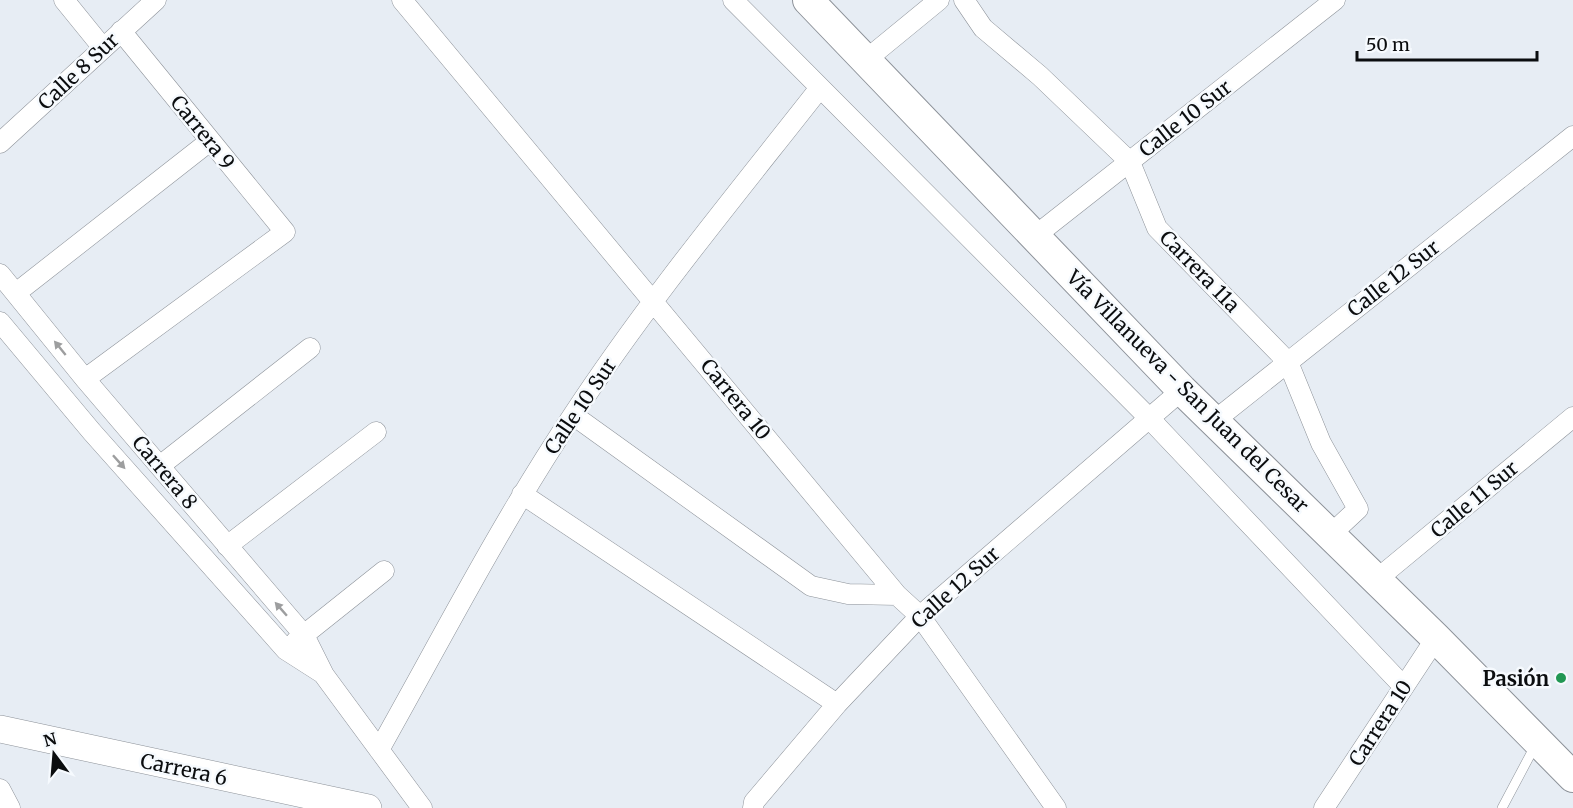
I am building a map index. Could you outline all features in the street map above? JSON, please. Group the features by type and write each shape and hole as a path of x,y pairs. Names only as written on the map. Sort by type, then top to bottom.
{"main road":[{"name":"Vía Villanueva - San Juan del Cesar","path":"808,0 1182,390 1436,638 1537,742 1570,767"}],"street":[{"path":"64,0 103,48"},
{"name":"Calle 8 Sur","path":"0,142 156,0"},
{"name":"Carrera 10","path":"402,0 897,595 920,616 1056,808"},
{"path":"733,0 819,89 1148,417 1404,687"},
{"path":"867,59 939,0"},
{"name":"Carrera 11a","path":"964,0 983,28 1040,76 1130,162 1157,228 1288,362 1321,443 1358,509 1330,535"},
{"name":"Calle 10 Sur","path":"1035,236 1335,0"},
{"name":"Carrera 9","path":"85,380 285,232 121,31"},
{"name":"Calle 10 Sur","path":"379,750 522,494 573,415 653,299 819,89"},
{"name":"Calle 12 Sur","path":"1214,421 1573,136"},
{"path":"16,293 210,141"},
{"name":"Carrera 8","path":"0,274 85,380 161,465 303,635 324,675 422,808"},
{"name":"Carrera 8","path":"0,321 92,432 286,650 324,675"},
{"path":"161,465 310,348"},
{"name":"Calle 12 Sur","path":"753,808 754,802 837,704 920,616 1182,390"},
{"path":"92,432 114,413"},
{"path":"573,415 811,586 848,594 897,595"},
{"name":"Calle 11 Sur","path":"1376,580 1573,417"},
{"path":"227,546 376,432"},
{"path":"522,494 837,704"},
{"path":"286,650 384,571"},
{"name":"Carrera 10","path":"1324,808 1436,638"},
{"name":"Carrera 6","path":"0,729 368,808"},
{"path":"0,789 10,808"}],"lane":[{"path":"1502,808 1537,742"}],"place":[{"name":"Pasión","path":"1561,678"}]}
